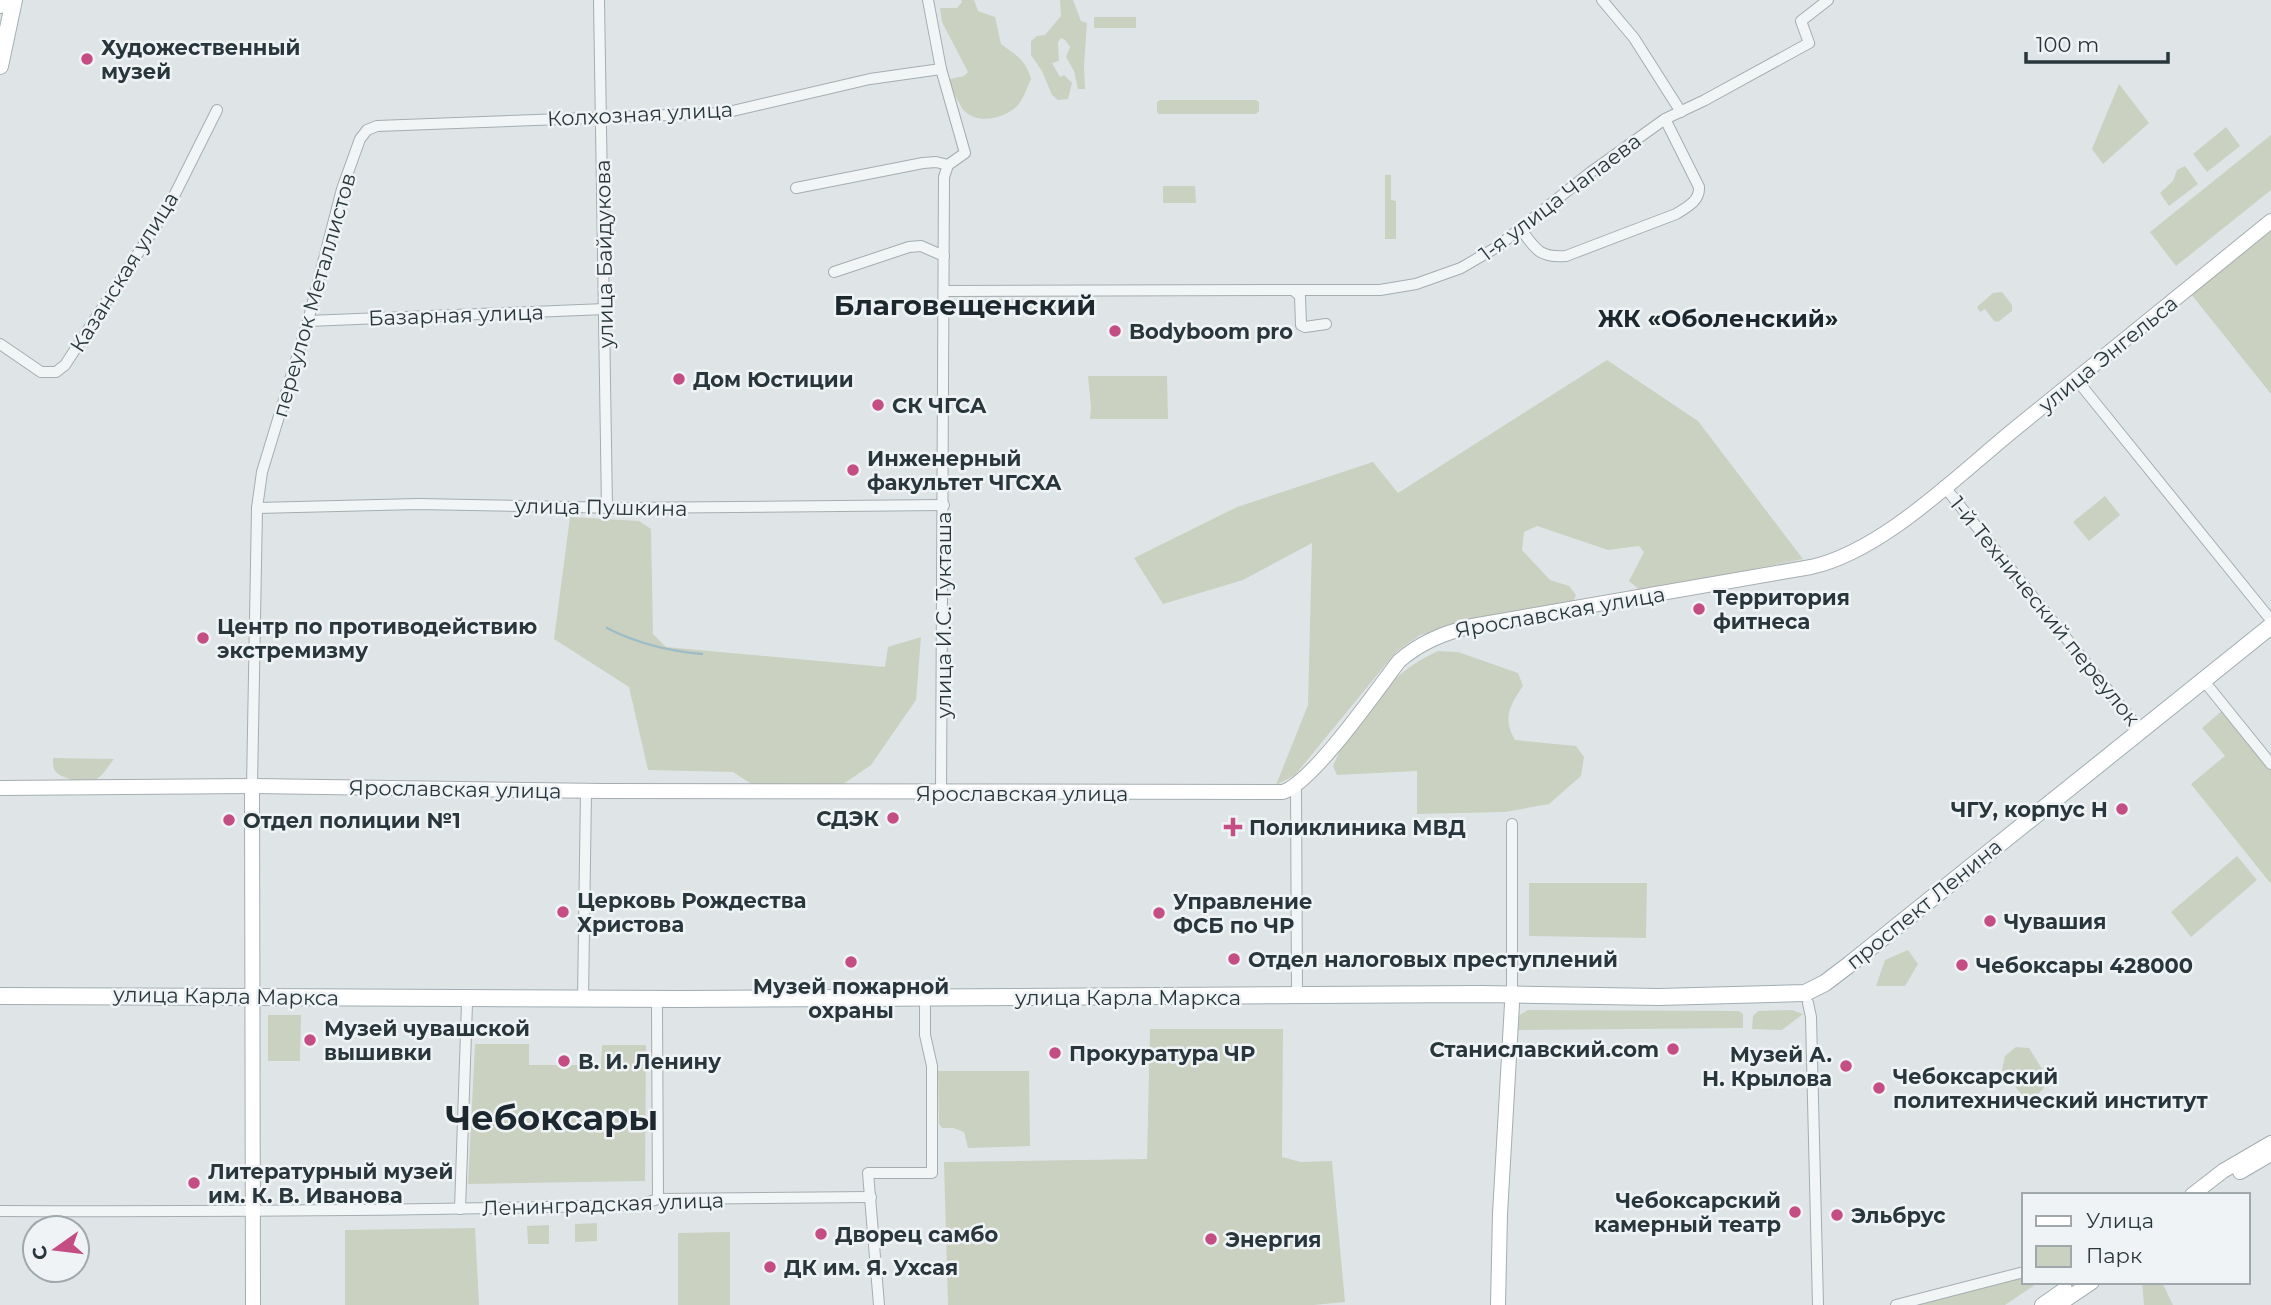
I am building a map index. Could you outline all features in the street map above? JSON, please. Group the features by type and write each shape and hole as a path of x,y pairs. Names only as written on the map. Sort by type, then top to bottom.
{"main road":[{"path":"0,66 13,0"},
{"name":"проспект Ленина","path":"2206,683 2271,626"},
{"name":"проспект Ленина","path":"1807,998 1824,996 1922,911 2140,735 2206,683 2271,637"},
{"name":"улица Карла Маркса","path":"0,996 462,1000 583,998 925,1003"},
{"name":"улица Карла Маркса","path":"462,1000 486,1006 657,1008 1297,1000 1785,1005 1807,998"}],"street":[{"name":"улица Байдукова","path":"599,0 607,508"},
{"path":"796,188 923,163 948,165 965,153 940,69 928,0"},
{"path":"1602,0 1634,38 1681,112"},
{"name":"1-я улица Чапаева","path":"944,291 1380,289 1416,284 1474,261 1665,119 1755,74 1809,43 1801,21 1828,0"},
{"name":"Колхозная улица","path":"377,125 724,113 870,79 940,69"},
{"name":"Казанская улица","path":"0,344 41,372 57,372 65,365 169,206 217,110"},
{"path":"1520,228 1541,254 1552,257 1566,256 1676,214 1692,204 1700,193 1699,187 1665,119"},
{"name":"переулок Металлистов","path":"252,786 257,508 262,472 307,321 342,189 360,139 367,130 377,125"},
{"name":"улица И.С. Тукташа","path":"942,793 944,177 948,165"},
{"name":"улица Энгельса","path":"1944,486 2271,221"},
{"path":"834,272 909,247 921,246 944,256"},
{"path":"1293,290 1300,296 1301,325 1305,327 1326,324"},
{"name":"Базарная улица","path":"307,321 605,309"},
{"path":"2076,379 2271,620"},
{"name":"1-й Технический переулок","path":"1944,486 2140,735"},
{"name":"Ярославская улица","path":"2,786 1272,794 1296,786 1317,766 1399,661 1427,640 1472,626 1825,564 1863,547 1944,486"},
{"name":"улица Пушкина","path":"257,508 418,504 607,508 944,505"},
{"path":"2206,683 2271,764"},
{"path":"252,786 253,1305"},
{"path":"1296,786 1297,1000"},
{"path":"583,998 586,791"},
{"path":"1498,1305 1509,1001 1512,824"},
{"path":"1807,998 1811,1017 1818,1303"},
{"path":"460,1209 462,1000"},
{"path":"1489,1305 1493,1165 1509,1001"},
{"path":"879,1305 868,1173 932,1173 932,1066 925,1035 925,1003"},
{"path":"657,1008 658,1199"},
{"path":"2195,1193 2232,1166 2271,1143"},
{"path":"2211,1193 2247,1167 2271,1154"},
{"name":"Ленинградская улица","path":"0,1211 460,1209 639,1205 658,1199 871,1197"},
{"path":"1896,1305 2022,1273"},
{"path":"2042,1305 2072,1284"},
{"path":"2058,1305 2089,1284"}],"green space":[{"path":"961,0 974,0 978,11 995,17 1001,44 1023,62 1029,72 1031,79 1018,105 998,117 982,119 968,114 948,83 950,79 964,76 968,72 942,22 940,8 957,8"},
{"path":"1060,0 1073,0 1081,21 1087,23 1085,89 1078,89 1074,71 1066,57 1070,47 1061,38 1058,42 1059,61 1052,63 1060,77 1064,75 1072,83 1068,99 1058,100 1052,95 1042,71 1031,55 1031,41 1037,36 1045,35 1061,16"},
{"path":"1094,17 1136,17 1136,28 1094,28"},
{"path":"2119,84 2149,123 2103,164 2092,149"},
{"path":"1256,100 1259,102 1259,111 1256,114 1159,114 1157,102"},
{"path":"2226,127 2240,146 2207,172 2193,154"},
{"path":"2271,135 2271,190 2176,266 2150,232"},
{"path":"2185,166 2198,184 2169,206 2160,193 2173,181 2177,170"},
{"path":"1385,175 1391,175 1391,200 1396,201 1396,239 1385,239"},
{"path":"1163,186 1195,186 1196,203 1163,203"},
{"path":"2271,231 2271,394 2191,294"},
{"path":"2002,292 2012,305 2012,311 1998,322 1994,321 1985,309 1980,312 1977,307 1993,293"},
{"path":"962,299 1076,299 1079,304 1075,309 961,310 958,309 958,304"},
{"path":"1607,360 1698,421 1803,559 1642,592 1629,581 1644,552 1639,546 1608,550 1537,526 1524,532 1522,550 1550,580 1569,586 1576,595 1572,604 1420,635 1396,652 1295,775 1276,785 1308,705 1312,543 1243,580 1163,604 1134,558 1237,507 1373,462 1398,493"},
{"path":"1088,376 1167,376 1168,419 1090,419"},
{"path":"2105,496 2120,515 2089,541 2073,522"},
{"path":"570,517 639,521 651,529 653,634 666,647 885,667 888,647 921,637 916,700 871,765 839,787 756,787 733,772 648,770 629,687 554,639"},
{"path":"1438,651 1458,652 1518,673 1523,686 1514,699 1508,718 1515,740 1576,746 1584,757 1581,776 1549,804 1505,812 1417,814 1417,771 1337,775 1333,766 1341,748 1375,698 1405,671"},
{"path":"2223,710 2271,769 2271,884 2191,784 2225,756 2202,728"},
{"path":"53,758 114,759 98,778 85,781 61,776 54,768"},
{"path":"2237,856 2257,880 2191,937 2171,912"},
{"path":"1529,883 1647,883 1646,938 1529,936"},
{"path":"1908,950 1918,964 1905,986 1876,986 1885,960"},
{"path":"1528,1010 1739,1011 1743,1014 1743,1028 1515,1030 1518,1016"},
{"path":"1792,1010 1803,1014 1782,1030 1752,1029 1753,1016 1758,1011"},
{"path":"268,1015 301,1015 300,1061 268,1061"},
{"path":"1150,1029 1283,1029 1282,1157 1301,1162 1332,1161 1345,1302 1314,1305 948,1305 944,1162 1147,1159"},
{"path":"475,1044 529,1044 529,1065 601,1065 602,1045 646,1045 645,1181 468,1184"},
{"path":"2016,1047 2029,1048 2047,1077 2044,1088 2037,1095 2022,1095 2002,1070 2005,1056"},
{"path":"938,1071 1029,1071 1030,1146 968,1148 964,1132 942,1128 939,1124"},
{"path":"597,1223 597,1241 575,1242 575,1224"},
{"path":"549,1225 549,1244 528,1244 527,1226"},
{"path":"475,1228 479,1305 345,1305 345,1230"},
{"path":"730,1232 730,1305 678,1305 678,1233"},
{"path":"2022,1277 2022,1284 2036,1284 2005,1305 1915,1305"},
{"path":"2142,1284 2163,1284 2173,1305 2144,1305"}],"waterway":[{"path":"607,628 653,646 702,654"}],"place":[{"name":"Художественный музей","path":"87,59"},
{"name":"Bodyboom pro","path":"1115,331"},
{"name":"Дом Юстиции","path":"679,379"},
{"name":"СК ЧГСА","path":"878,405"},
{"name":"Инженерный факультет ЧГСХА","path":"853,470"},
{"name":"Территория фитнеса","path":"1699,609"},
{"name":"Центр по противодействию экстремизму","path":"203,638"},
{"name":"ЧГУ, корпус Н","path":"2122,809"},
{"name":"СДЭК","path":"893,818"},
{"name":"Отдел полиции №1","path":"229,820"},
{"name":"Поликлиника МВД","path":"1233,827"},
{"name":"Церковь Рождества Христова","path":"563,912"},
{"name":"Управление ФСБ по ЧР","path":"1159,913"},
{"name":"Чувашия","path":"1990,921"},
{"name":"Отдел налоговых преступлений","path":"1234,959"},
{"name":"Музей пожарной охраны","path":"851,962"},
{"name":"Чебоксары 428000","path":"1962,965"},
{"name":"Музей чувашской вышивки","path":"310,1040"},
{"name":"Станиславский.com","path":"1673,1049"},
{"name":"Прокуратура ЧР","path":"1055,1053"},
{"name":"В. И. Ленину","path":"564,1061"},
{"name":"Музей А. Н. Крылова","path":"1846,1066"},
{"name":"Чебоксарский политехнический институт","path":"1879,1088"},
{"name":"Литературный музей им. К. В. Иванова","path":"194,1183"},
{"name":"Чебоксарский камерный театр","path":"1795,1212"},
{"name":"Эльбрус","path":"1837,1215"},
{"name":"Дворец самбо","path":"821,1234"},
{"name":"Энергия","path":"1211,1239"},
{"name":"ДК им. Я. Ухсая","path":"770,1267"}],"district":[{"name":"Благовещенский","path":"965,305"},
{"name":"ЖК «Оболенский»","path":"1718,318"},
{"name":"Чебоксары","path":"552,1117"}]}
